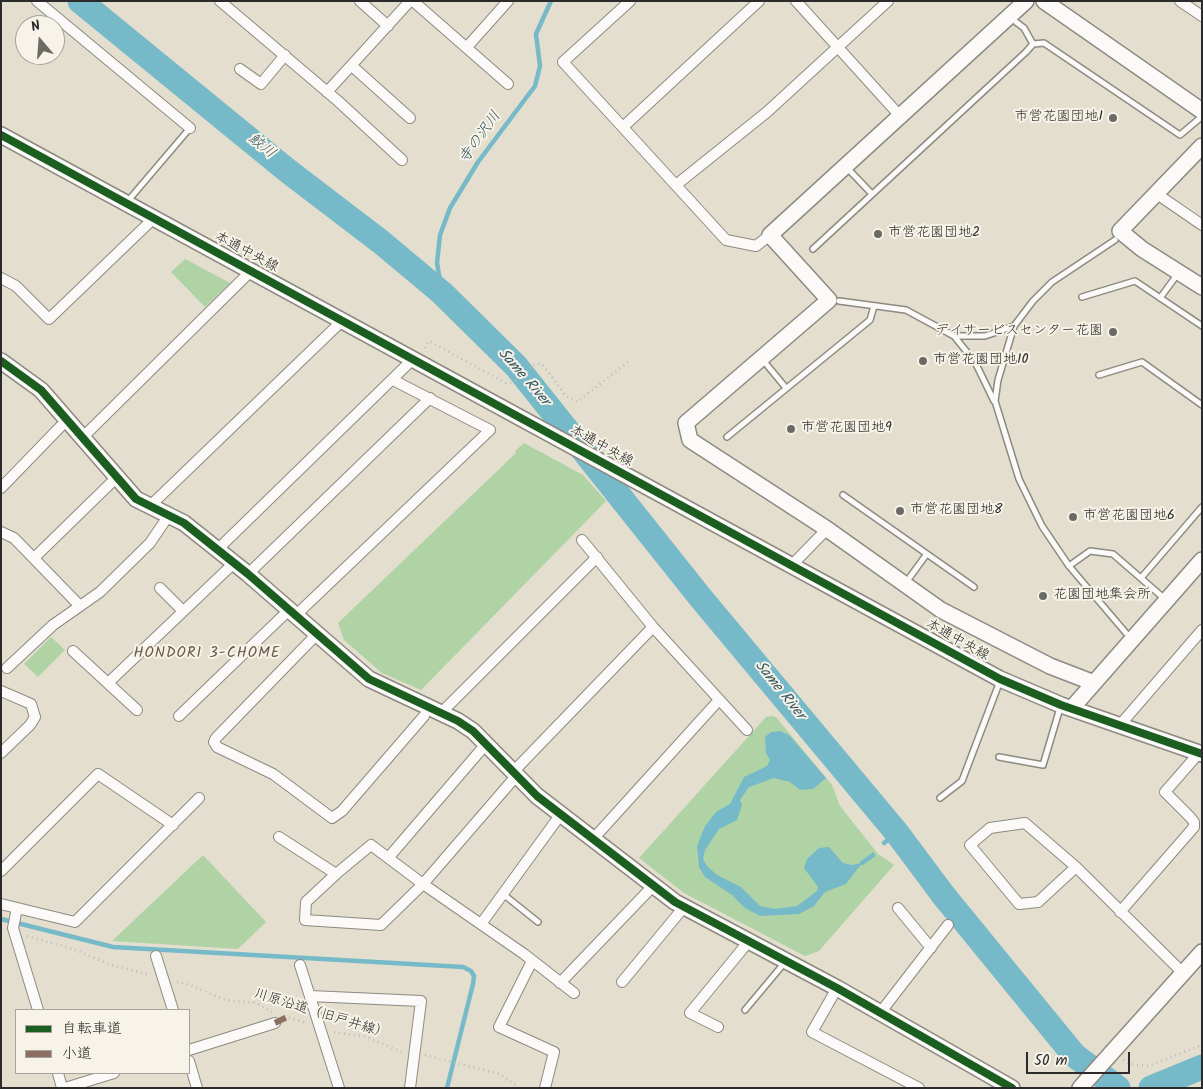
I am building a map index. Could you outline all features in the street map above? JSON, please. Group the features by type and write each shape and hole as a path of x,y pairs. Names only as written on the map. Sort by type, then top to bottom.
{"street":[{"path":"36,1 190,128"},
{"path":"220,1 285,55 402,160"},
{"path":"360,1 388,26"},
{"path":"327,92 411,1 508,84"},
{"path":"467,47 508,1"},
{"path":"630,1 563,62 726,240 756,246 1026,1"},
{"path":"623,127 759,1"},
{"path":"796,1 900,116"},
{"path":"676,185 767,112 888,1"},
{"path":"1044,1 1201,115"},
{"path":"1180,1 1202,16"},
{"path":"240,69 261,84 285,55"},
{"path":"352,66 410,118"},
{"name":"本通中央線","path":"1,135 1000,679 1066,706 1200,754"},
{"path":"1202,146 1120,231 1142,249 1202,287"},
{"path":"1157,194 1202,225"},
{"path":"1,278 16,286 50,319 154,218"},
{"path":"770,235 829,300 686,423 690,440 827,529 941,610 1050,666 1094,683"},
{"path":"82,438 252,270"},
{"path":"150,506 342,321"},
{"path":"1,361 41,390 136,499 184,523 248,574 370,679 466,726 537,796 684,907 837,988 1012,1088"},
{"path":"217,550 393,380 418,362"},
{"path":"179,716 490,430 393,380"},
{"path":"248,574 430,398"},
{"path":"1,488 61,426"},
{"path":"34,558 117,477"},
{"path":"7,668 53,625 100,592 150,543 169,515"},
{"path":"788,563 827,529"},
{"path":"1,532 14,538 79,605"},
{"path":"582,540 653,626 747,730"},
{"path":"440,713 597,557"},
{"path":"1066,706 1094,683 1202,560"},
{"path":"108,683 234,563"},
{"path":"160,588 183,611"},
{"path":"574,993 532,961 424,884 389,857 371,845 306,902 304,920 381,925 424,884 515,774 653,626"},
{"path":"1120,725 1201,632"},
{"path":"318,633 216,738 214,742 217,747 273,774 332,818 342,811 424,716"},
{"path":"73,651 137,710"},
{"path":"1,691 31,704 35,716 30,725 1,753"},
{"path":"594,838 719,700"},
{"path":"389,857 486,744"},
{"path":"1120,912 1194,827 1194,822 1190,817 1165,792 1200,754"},
{"path":"1,871 98,774 173,825"},
{"path":"1,904 16,911 75,922 199,798"},
{"path":"481,924 561,814"},
{"path":"1076,867 1038,902 1019,904 970,845 990,828 1025,823 1076,867 1183,973"},
{"path":"279,837 336,874"},
{"path":"560,983 654,885"},
{"path":"622,982 684,907"},
{"path":"898,908 931,948"},
{"path":"16,911 14,930 38,1009"},
{"path":"880,1014 948,925"},
{"path":"718,1027 690,1013 748,941"},
{"path":"1081,1087 1202,952"},
{"path":"156,956 173,1009"},
{"path":"532,961 500,1027 554,1052 545,1088"},
{"path":"300,965 339,1088"},
{"path":"837,988 812,1032 918,1088"},
{"path":"310,996 421,1001 410,1088"},
{"path":"190,1050 276,1017"},
{"path":"190,1064 197,1088"},
{"path":"58,1074 64,1088 111,1074"}],"lane":[{"path":"1016,22 1024,28 1033,44"},
{"path":"813,249 1033,44 1044,43 1180,135 1201,115"},
{"path":"126,203 190,128"},
{"path":"851,172 872,194"},
{"path":"995,401 1002,364 1014,326 1033,300 1052,282 1115,240"},
{"path":"1160,298 1174,279"},
{"path":"1082,297 1135,281 1202,326"},
{"path":"839,301 915,314 954,336 974,362 995,401 1019,479 1032,507 1069,566 1126,633"},
{"path":"727,437 870,320 874,306"},
{"path":"954,336 985,336 1014,326"},
{"path":"1099,375 1142,362 1202,404"},
{"path":"767,365 786,388"},
{"path":"843,495 974,587"},
{"path":"1141,578 1202,507"},
{"path":"1069,566 1090,551 1113,554 1167,600"},
{"path":"910,577 926,555"},
{"path":"940,798 962,781 1000,679"},
{"path":"999,757 1043,765 1066,706"},
{"path":"503,894 538,922"},
{"path":"745,1010 781,967"}],"path":[{"path":"416,344 425,349 429,341 506,383 512,383 535,364 542,364 566,396 577,402 628,362"},
{"path":"1124,1060 1131,1064 1148,1066 1202,1045"}],"green space":[{"path":"185,259 230,283 205,307 171,272"},
{"path":"524,443 583,475 606,501 421,690 382,673 344,640 338,623 516,453 515,451"},
{"path":"51,637 65,650 38,677 24,664"},
{"path":"766,717 776,717 832,785 840,806 878,854 894,865 819,951 805,956 684,893 639,858"},
{"path":"203,855 266,922 238,949 112,941"}],"water":[{"path":"780,731 789,735 826,778 813,789 800,790 790,782 774,778 749,787 740,800 742,805 737,820 719,829 705,850 703,859 707,866 717,875 741,887 760,906 774,909 797,906 817,891 818,887 804,868 807,859 819,848 829,847 843,863 852,865 862,863 846,884 825,892 814,906 799,914 760,916 745,908 732,895 705,877 699,867 697,846 705,826 716,812 730,804 744,777 767,766 770,760 766,753 765,737 771,732"}],"waterway":[{"name":"Same River","path":"80,1 288,171 381,242 442,293 516,366 700,597 897,833 944,896 1074,1055 1118,1088"},
{"name":"寺の沢川","path":"442,293 437,263 440,235 450,208 478,162 535,86 540,66 536,34 551,1"},
{"path":"884,843 897,833"},
{"path":"862,863 873,855"},
{"path":"1,919 113,947 463,967 471,971 474,976 473,984 447,1088"},
{"name":"Same River","path":"1151,1088 1202,1067"}],"marked path":[{"path":"275,1023 287,1017"}],"cycle path":[{"path":"1,135 1000,679 1061,705 1202,754"},
{"path":"1,361 41,390 136,499 184,523 248,574 369,679 458,721 473,731 537,796 675,902 837,988 1012,1088"}],"place":[{"name":"市営花園団地1","path":"1113,118"},
{"name":"市営花園団地2","path":"878,234"},
{"name":"デイサービスセンター花園","path":"1113,332"},
{"name":"市営花園団地10","path":"923,361"},
{"name":"市営花園団地9","path":"791,429"},
{"name":"市営花園団地8","path":"900,511"},
{"name":"市営花園団地6","path":"1073,517"},
{"name":"花園団地集会所","path":"1043,596"}],"district":[{"name":"HONDORI 3-CHOME","path":"207,654"}],"water label":[{"name":"鮫川","path":"261,147"}]}
